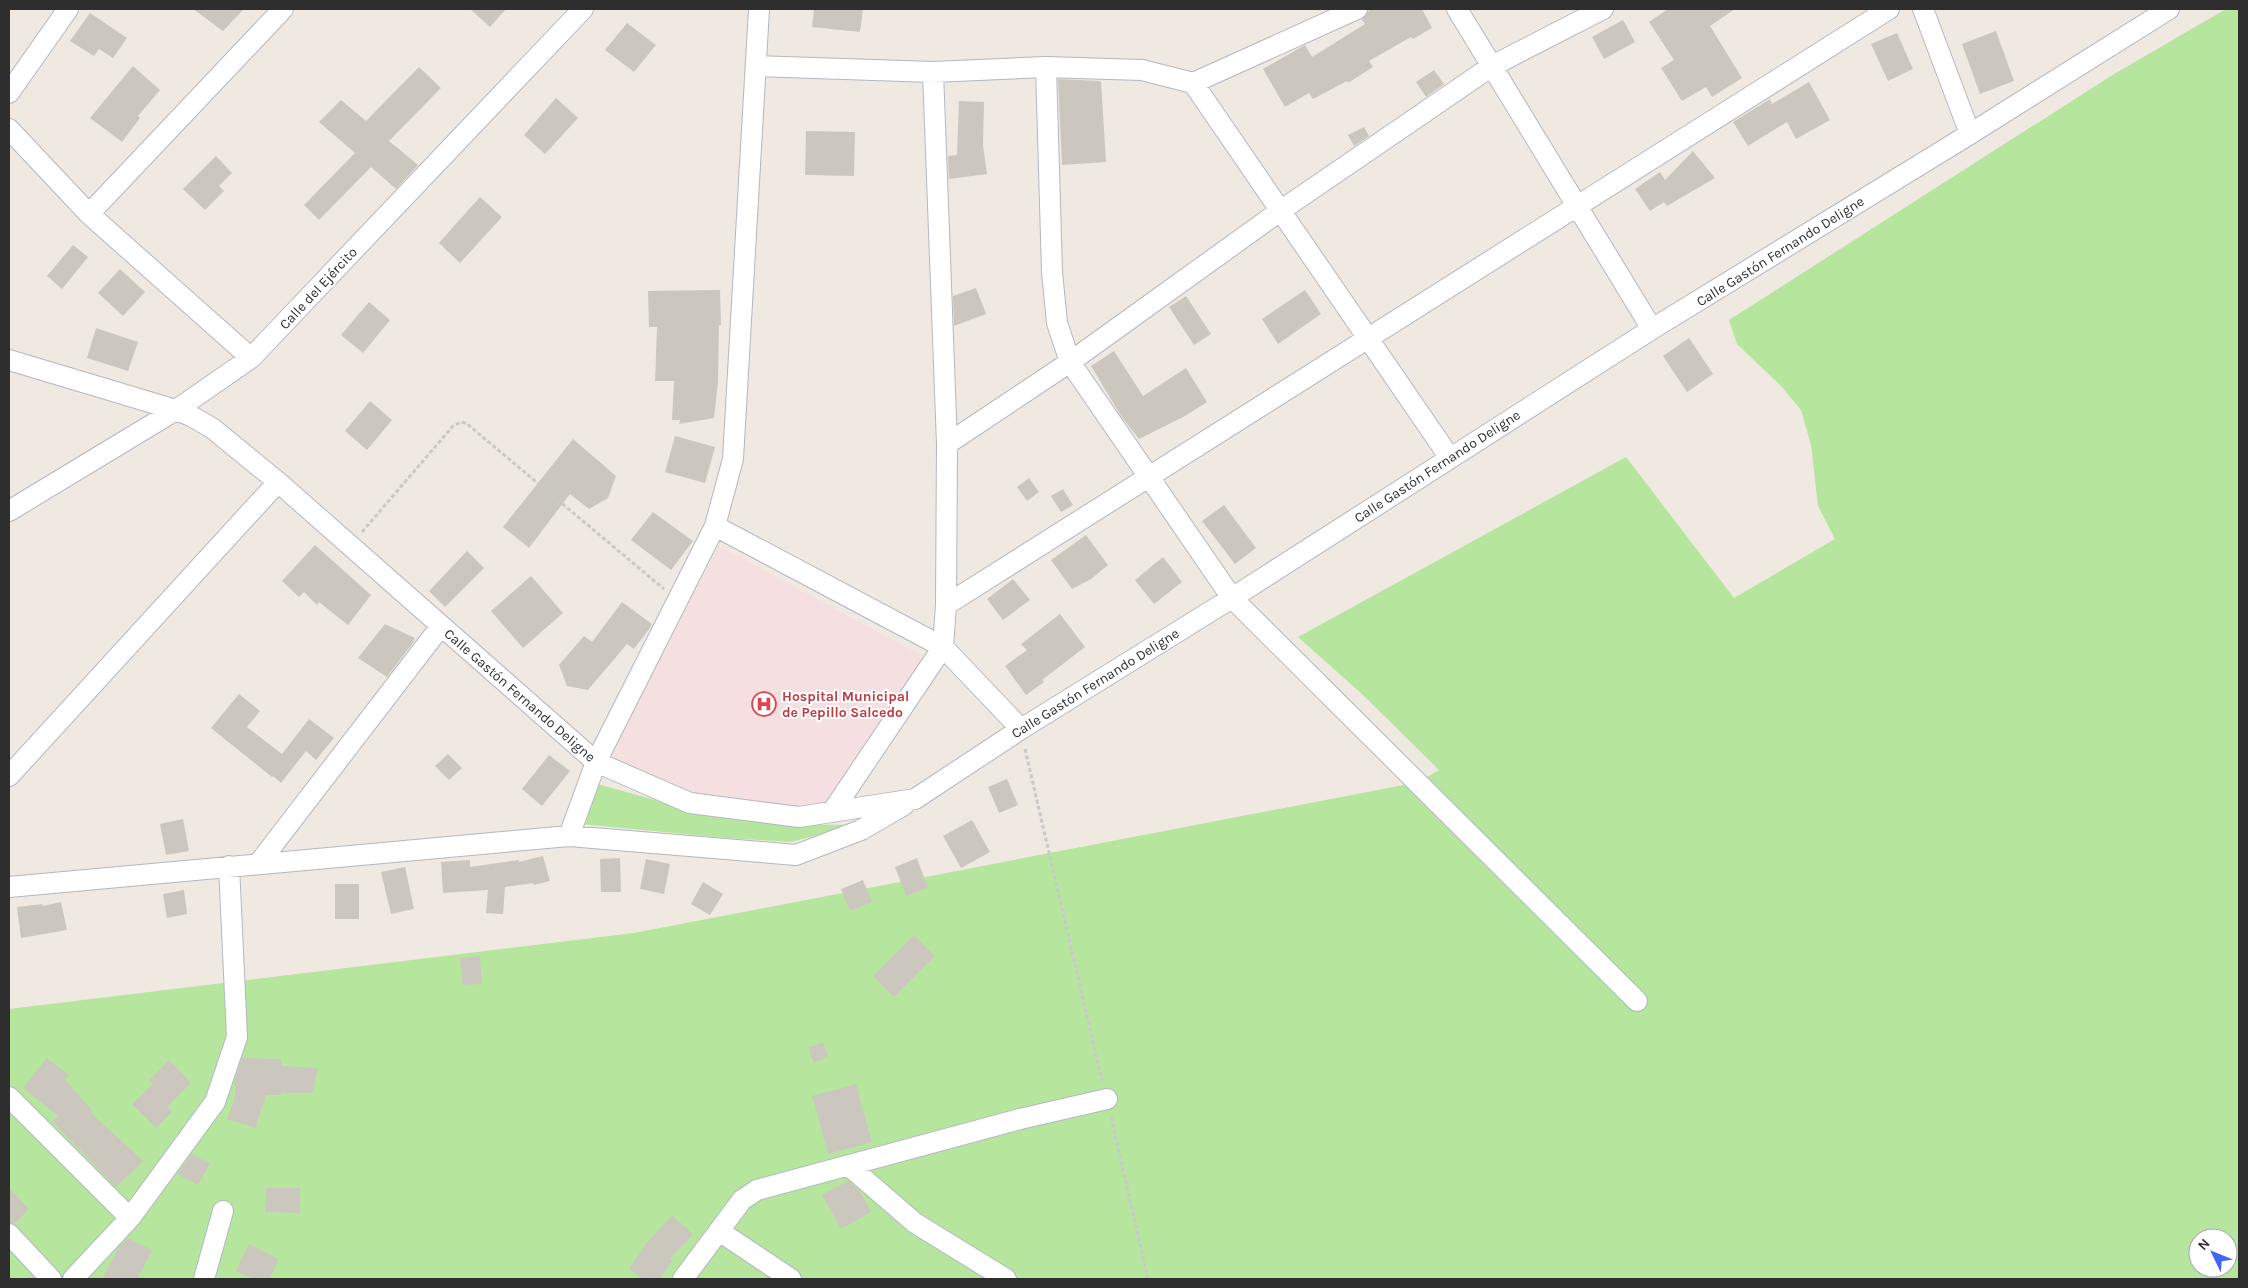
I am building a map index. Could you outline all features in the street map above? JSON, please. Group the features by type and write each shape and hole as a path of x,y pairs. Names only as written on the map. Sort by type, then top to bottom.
{"street":[{"path":"9,93 68,9"},
{"path":"89,214 283,9"},
{"name":"Calle del Ejército","path":"9,512 176,410 252,358 583,9"},
{"path":"569,836 596,762 715,526 733,458 760,9"},
{"path":"756,66 933,72 1046,67 1142,70 1193,83 1357,9"},
{"path":"1457,9 1652,329"},
{"path":"947,444 1070,362 1280,210 1492,66 1603,9"},
{"path":"946,605 1888,9"},
{"path":"1923,9 1970,134"},
{"name":"Calle Gastón Fernando Deligne","path":"9,360 176,410 212,428 278,482 596,762 690,803 800,817 915,799 1020,729 1232,598 1652,329 1970,134 2169,9"},
{"path":"1046,67 1052,272 1057,323 1070,362 1232,598 1637,1001"},
{"path":"832,812 943,647 946,605 947,444 933,72"},
{"path":"1193,83 1450,458"},
{"path":"9,129 89,214 252,358"},
{"path":"9,776 278,482"},
{"path":"715,526 943,647 1020,729"},
{"path":"259,863 440,626"},
{"path":"9,887 569,836 796,854 861,830 915,799"},
{"path":"73,1279 130,1218 215,1102 237,1037 229,866"},
{"path":"9,1096 130,1218"},
{"path":"683,1279 742,1200 757,1190 1020,1119 1106,1099"},
{"path":"850,1166 915,1223 1006,1279"},
{"path":"204,1279 223,1211"},
{"path":"718,1231 791,1279"},
{"path":"9,1234 51,1279"}],"path":[{"path":"350,547 453,426 461,422 466,424 678,600"},
{"path":"1020,729 1148,1279"}],"shaded area":[{"name":"Hospital Municipal de Pepillo Salcedo","path":"719,546 924,657 829,801 812,811 699,799 614,762 610,751"}],"green space":[{"path":"2226,9 2239,9 2239,1279 9,1279 9,1009 634,933 1419,782 1439,770 1363,695 1298,637 1626,457 1734,598 1835,539 1818,506 1811,445 1801,410 1782,387 1737,344 1729,320 2114,74"},
{"path":"597,784 659,801 770,824 856,825 791,842 726,838 581,824"}],"building":[{"path":"193,9 244,9 223,31"},
{"path":"470,9 506,9 490,27"},
{"path":"814,9 863,9 860,32 812,27"},
{"path":"1370,9 1422,9 1432,28 1413,39 1411,37 1369,61 1373,67 1348,83 1347,81 1313,99 1309,93 1285,107 1263,69 1305,45 1312,57 1365,24 1362,20"},
{"path":"1668,9 1735,9 1710,26 1742,78 1712,97 1706,87 1682,101 1661,68 1674,60 1649,22"},
{"path":"90,13 127,38 113,58 99,49 94,56 70,41"},
{"path":"1623,20 1635,42 1604,59 1592,37"},
{"path":"627,23 656,45 634,72 605,50"},
{"path":"1996,31 2014,81 1980,94 1962,44"},
{"path":"1897,33 1913,69 1888,81 1871,44"},
{"path":"133,66 160,90 138,116 140,118 122,142 90,118"},
{"path":"419,67 441,88 389,141 418,165 396,189 371,167 319,220 304,205 355,153 319,122 341,100 366,121"},
{"path":"1434,70 1444,84 1426,97 1416,82"},
{"path":"1058,79 1101,81 1106,162 1062,165"},
{"path":"1809,82 1830,120 1796,139 1787,122 1748,146 1733,122 1770,99 1772,104"},
{"path":"556,98 578,118 545,154 524,135"},
{"path":"959,101 984,102 983,145 987,174 949,179 948,156 957,155"},
{"path":"1364,127 1369,136 1354,146 1348,135"},
{"path":"806,131 855,132 854,176 805,175"},
{"path":"1693,151 1715,178 1667,206 1664,202 1650,211 1635,189 1660,172 1665,180"},
{"path":"216,156 232,173 219,186 224,191 205,210 183,189"},
{"path":"480,197 502,217 460,263 439,243"},
{"path":"73,245 88,257 62,289 47,276"},
{"path":"120,269 145,292 123,316 98,293"},
{"path":"976,288 986,314 954,326 953,296"},
{"path":"720,290 721,325 719,325 718,382 714,418 679,424 680,420 672,420 674,381 655,381 657,327 649,327 648,291"},
{"path":"1305,290 1321,314 1278,344 1262,319"},
{"path":"1186,296 1211,334 1194,345 1169,307"},
{"path":"369,302 390,320 363,353 341,335"},
{"path":"96,328 138,342 128,371 87,358"},
{"path":"1689,338 1713,374 1687,392 1663,356"},
{"path":"1114,351 1143,396 1186,368 1207,402 1185,416 1139,439 1121,416 1091,366"},
{"path":"370,401 392,420 367,450 345,431"},
{"path":"675,436 715,447 705,483 665,472"},
{"path":"573,439 616,476 608,498 589,509 570,494 529,548 503,527"},
{"path":"1029,478 1039,492 1027,501 1017,487"},
{"path":"1063,489 1073,505 1061,512 1051,496"},
{"path":"1224,505 1256,548 1235,564 1202,521"},
{"path":"653,512 693,541 671,570 631,540"},
{"path":"1086,535 1108,565 1091,579 1072,589 1051,560"},
{"path":"315,545 371,595 348,625 319,602 317,605 304,592 299,597 282,581"},
{"path":"467,551 484,568 445,607 429,591"},
{"path":"1163,557 1182,582 1154,604 1135,580"},
{"path":"531,576 563,613 523,648 491,611"},
{"path":"1013,579 1030,600 1003,620 987,599"},
{"path":"622,602 652,624 650,628 634,649 627,644 588,690 567,686 559,665 584,636 592,642"},
{"path":"1060,614 1085,647 1042,680 1044,682 1026,695 1005,666 1027,650 1021,644"},
{"path":"385,624 415,638 387,677 358,658"},
{"path":"239,694 260,711 247,727 282,754 309,719 334,738 316,760 306,751 281,783 211,728"},
{"path":"448,754 462,768 449,780 435,766"},
{"path":"549,755 570,771 542,806 522,789"},
{"path":"1007,779 1018,805 999,813 988,787"},
{"path":"183,819 189,851 166,855 160,824"},
{"path":"972,820 990,852 961,868 943,836"},
{"path":"543,856 550,881 534,885 533,883 505,887 503,914 486,913 488,890 443,893 441,862 470,860 470,867 519,860 519,862"},
{"path":"620,858 621,892 601,892 600,859"},
{"path":"917,858 928,888 906,896 895,867"},
{"path":"646,859 670,864 664,894 640,889"},
{"path":"405,867 414,909 391,914 381,872"},
{"path":"863,880 872,902 850,911 841,889"},
{"path":"703,882 723,894 710,915 691,904"},
{"path":"335,884 359,884 359,919 335,919"},
{"path":"184,890 187,914 167,918 163,894"},
{"path":"61,902 67,930 21,938 17,907 42,904 43,906"},
{"path":"914,935 935,956 894,997 873,976"},
{"path":"480,956 482,984 463,985 460,958"},
{"path":"823,1042 828,1057 814,1063 808,1048"},
{"path":"47,1058 69,1075 65,1080 93,1111 91,1113 143,1161 116,1187 52,1121 58,1116 23,1088"},
{"path":"242,1058 282,1059 282,1066 318,1068 312,1093 266,1095 255,1128 227,1119 235,1097 235,1080"},
{"path":"169,1060 191,1083 167,1107 172,1112 156,1128 132,1104 153,1084 149,1080"},
{"path":"856,1084 872,1142 828,1154 812,1096"},
{"path":"192,1154 210,1164 198,1185 177,1174"},
{"path":"848,1181 860,1191 871,1212 841,1229 822,1195"},
{"path":"9,1188 29,1209 14,1224 9,1222"},
{"path":"266,1188 300,1188 300,1213 265,1212"},
{"path":"672,1215 693,1234 670,1259 672,1261 660,1279 644,1279 629,1269 644,1246"},
{"path":"128,1238 152,1250 137,1279 102,1279 119,1247"},
{"path":"249,1244 279,1259 269,1279 254,1279 236,1271"}],"place":[{"name":"Hospital Municipal de Pepillo Salcedo","path":"764,704"}]}
